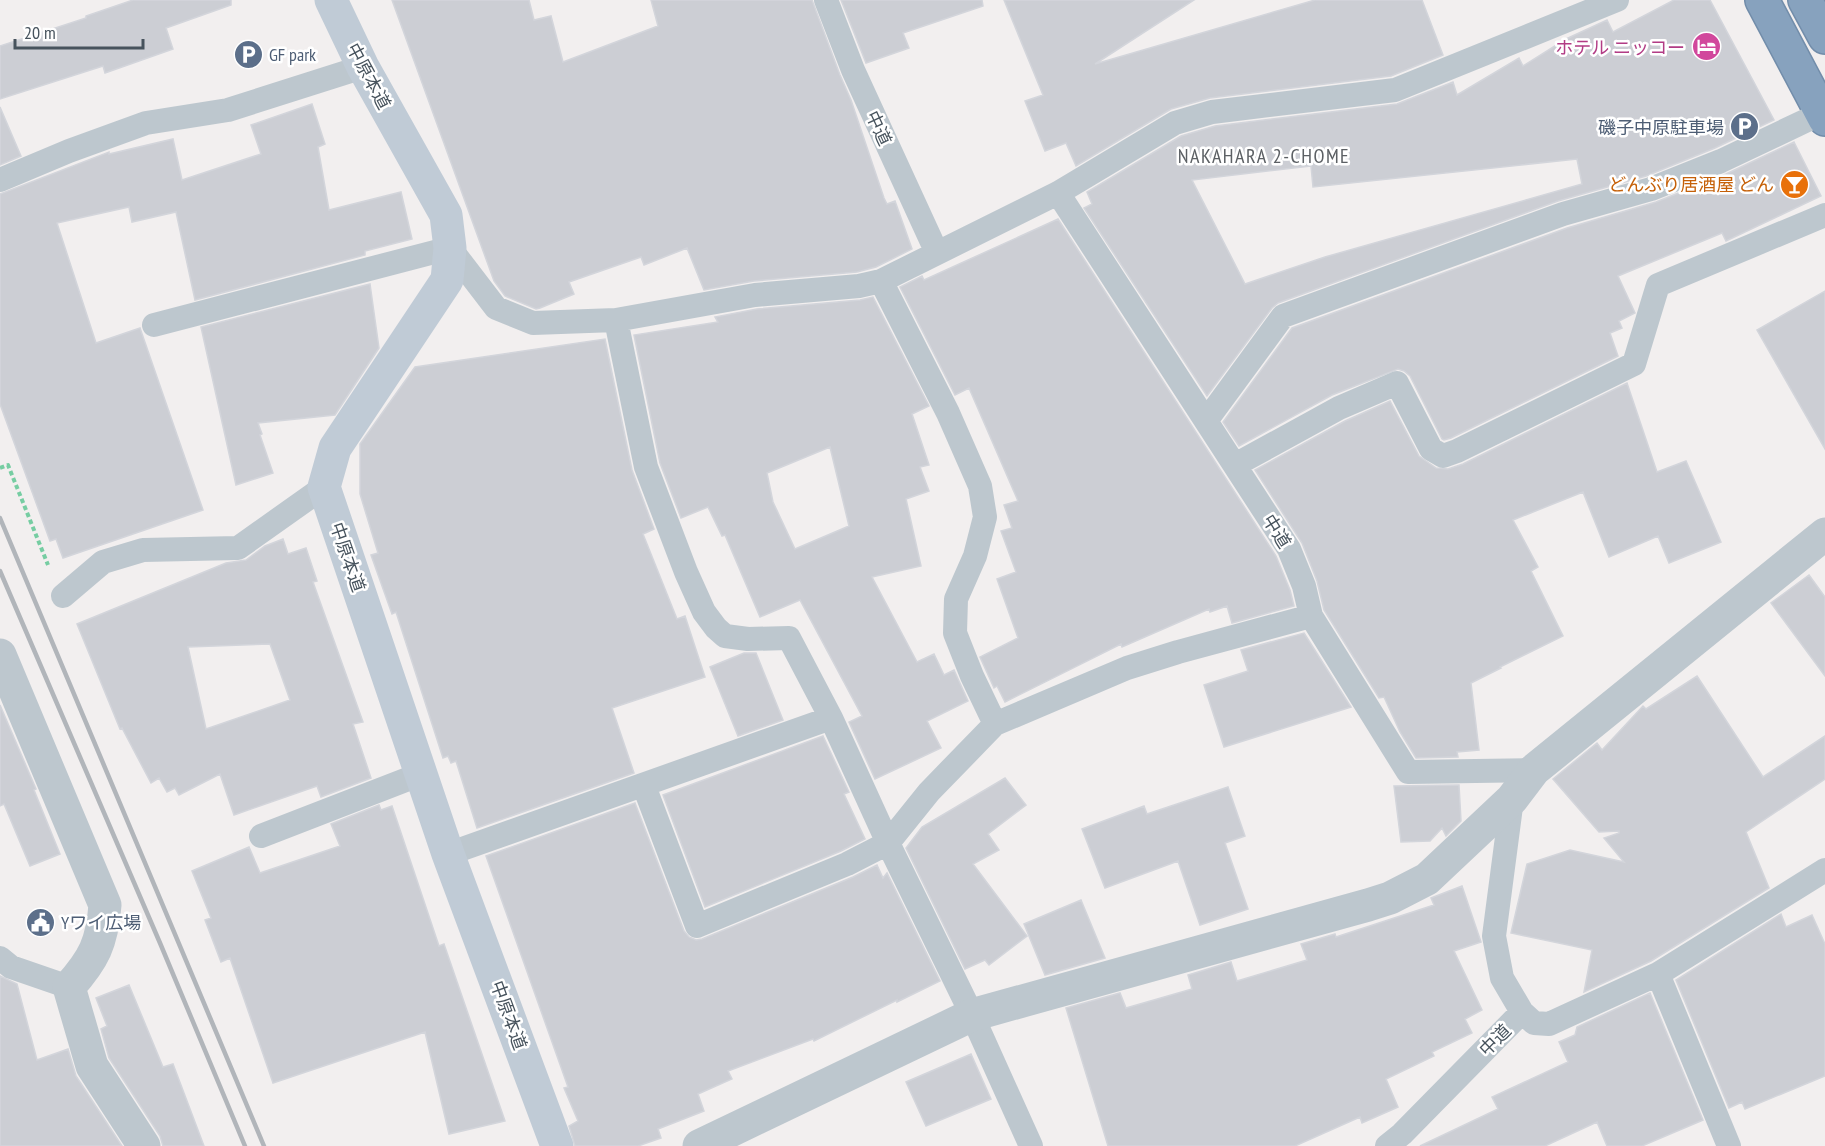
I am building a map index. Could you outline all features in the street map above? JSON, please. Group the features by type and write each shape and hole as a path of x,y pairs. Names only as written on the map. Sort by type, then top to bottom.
{"highway":[{"path":"1762,0 1824,116"},
{"path":"1805,0 1825,37"}],"street":[{"name":"中原本道","path":"331,0 363,67 446,215 450,248 447,280 335,448 324,487 448,854 557,1146"},
{"path":"699,1146 972,1015 1368,905 1427,879 1512,799 1534,770 1825,534"},
{"path":"0,655 105,905 99,942 88,966 69,987 92,1066 144,1146"}],"lane":[{"name":"中道","path":"826,0 852,70 937,254"},
{"path":"154,325 450,248 496,308 533,323 616,320 754,295 859,286 881,281 1058,193 1175,123 1212,112 1395,90 1617,0"},
{"path":"0,180 69,151 146,123 228,110 363,67"},
{"path":"1206,421 1282,316 1563,214 1652,189 1824,116"},
{"name":"中道","path":"1058,193 1289,549 1304,586 1311,616 1408,771 1534,770"},
{"path":"1235,465 1339,408 1397,383 1431,449 1443,456 1457,451 1634,364 1658,285 1825,215"},
{"path":"881,281 948,412 980,486 985,517 975,556 956,599 955,633 995,724"},
{"path":"616,320 646,467 704,612 725,636 748,639 789,638 831,718 888,843 972,1015 1031,1146"},
{"path":"63,596 103,562 144,550 238,548 324,487"},
{"path":"644,786 697,926 847,864 888,843 929,792 995,724 1127,668 1311,616"},
{"path":"448,854 831,718"},
{"path":"261,836 421,774"},
{"name":"中道","path":"1387,1146 1402,1134 1522,1012 1502,978 1494,936 1512,799"},
{"path":"1522,1012 1534,1023 1549,1023 1658,974 1825,870"},
{"path":"0,958 12,966 69,987"},
{"path":"1658,974 1729,1146"}],"path":[{"path":"0,468 8,465 44,558"}],"building":[{"path":"133,0 231,0 231,5 166,28 173,49 105,73 103,66 0,99 0,46"},
{"path":"392,0 529,0 534,20 551,16 563,62 658,26 651,0 812,0 851,100 884,198 887,204 895,201 912,249 876,267 857,272 754,281 704,290 687,248 644,265 641,257 569,282 574,294 540,308 536,309 505,296 494,281"},
{"path":"841,0 982,0 983,6 903,33 909,48 866,63"},
{"path":"1004,0 1194,0 1095,64 1315,0 1422,0 1443,55 1391,76 1210,98 1171,109 1076,166 1066,143 1045,151 1025,101 1043,95"},
{"path":"1674,0 1710,0 1774,120 1715,148 1646,176 1558,201 1278,303 1207,396 1084,208 1092,204 1087,192 1181,136 1215,126 1397,104 1453,82 1457,95 1519,58 1523,66 1566,39 1607,20 1613,32","holes":["1577,159 1582,184 1325,257 1245,284 1192,180 1311,166 1313,187"]},
{"path":"312,104 325,144 318,147 329,210 401,192 412,239 365,251 365,255 195,300 176,212 132,222 129,207 57,223 96,343 140,328 203,510 63,558 56,539 50,541 0,404 0,194 109,152 109,154 173,139 182,180 261,154 251,125"},
{"path":"0,107 21,156 0,165"},
{"path":"1794,142 1821,196 1726,241 1722,233 1618,276 1635,313 1619,321 1622,328 1610,333 1618,356 1451,438 1442,439 1410,376 1398,369 1332,395 1239,446 1223,422 1292,328 1567,228 1656,202 1726,174"},
{"path":"1058,219 1276,556 1294,606 1232,623 1227,606 1210,612 1209,609 1122,647 1121,644 1005,702 997,686 994,688 980,657 1018,638 997,579 1016,572 1001,531 1012,528 1004,505 1018,501 969,388 955,395 900,287 922,276 924,280"},
{"path":"370,284 379,348 335,415 258,423 273,473 236,485 201,327"},
{"path":"1825,291 1825,449 1757,330"},
{"path":"873,297 929,406 912,414 929,465 920,467 929,491 906,499 921,566 872,577 917,662 934,654 944,675 954,670 968,701 927,721 941,748 875,779 849,722 862,716 800,600 760,617 725,535 722,536 708,507 681,518 660,463 634,335 718,322 715,317 757,309","holes":["830,447 849,526 795,549 773,502 767,473"]},
{"path":"605,339 632,470 654,529 643,534 677,619 685,616 705,677 612,708 634,773 477,828 456,761 451,763 448,756 443,758 396,612 392,614 371,555 378,553 360,494 360,444 415,367"},
{"path":"1627,383 1657,472 1686,461 1721,542 1669,563 1658,536 1609,557 1583,492 1513,520 1538,567 1531,571 1563,636 1471,683 1479,750 1457,752 1458,757 1416,758 1400,732 1384,697 1379,698 1324,610 1317,581 1302,543 1255,470 1345,421 1390,401 1419,456 1436,468 1448,469 1463,464"},
{"path":"283,539 288,554 306,548 317,581 313,582 363,722 353,724 371,778 321,797 317,786 234,815 220,774 179,795 175,788 167,792 159,778 151,783 122,728 120,729 77,624 226,563 246,560 265,546","holes":["270,644 290,700 206,729 188,647"]},
{"path":"1809,575 1825,597 1825,676 1771,603"},
{"path":"1304,633 1351,707 1224,747 1204,685 1248,671 1241,650"},
{"path":"744,653 756,653 783,720 738,736 710,667"},
{"path":"1697,676 1763,777 1825,736 1825,779 1746,832 1769,888 1651,961 1584,992 1592,950 1511,933 1527,864 1570,850 1624,862 1604,838 1619,833 1619,831 1599,832 1553,779 1597,743 1602,750 1643,706 1646,709"},
{"path":"0,705 36,789 34,790 60,854 30,866 4,804 0,806"},
{"path":"823,736 849,792 844,794 865,839 705,907 663,795"},
{"path":"1005,778 1026,805 988,834 999,850 973,864 1027,936 989,965 985,960 965,969 906,848 922,827"},
{"path":"1459,785 1461,821 1446,836 1442,828 1430,841 1401,842 1394,786"},
{"path":"1228,787 1245,836 1225,843 1248,909 1200,925 1178,861 1105,888 1082,829 1144,806 1147,814"},
{"path":"635,803 684,931 689,937 696,940 702,939 877,865 883,878 887,873 940,981 814,1041 813,1039 728,1071 732,1079 698,1094 704,1111 658,1129 661,1138 638,1146 575,1146 569,1126 578,1121 564,1088 568,1087 486,856"},
{"path":"379,805 381,810 392,806 439,946 444,944 505,1121 449,1134 425,1032 273,1083 230,958 221,962 205,920 211,918 192,871 249,847 260,873 340,846 331,824"},
{"path":"1462,886 1481,942 1454,951 1482,1010 1465,1019 1472,1033 1432,1052 1434,1056 1386,1079 1398,1107 1362,1123 1360,1117 1295,1146 1108,1146 1066,1008 1120,993 1126,1008 1192,989 1188,975 1231,962 1237,981 1307,960 1301,944 1335,934 1336,937 1434,905 1431,898"},
{"path":"1081,900 1105,958 1045,975 1024,924"},
{"path":"1781,914 1786,927 1812,915 1825,944 1825,1076 1745,1109 1742,1102 1729,1108 1676,980"},
{"path":"0,976 17,984 37,1060 68,1049 76,1076 122,1146 0,1146"},
{"path":"129,985 163,1067 173,1064 204,1146 163,1146 160,1136 109,1058 101,1029 107,1026 96,998"},
{"path":"1650,993 1703,1120 1642,1146 1607,1146 1597,1122 1545,1146 1420,1146 1498,1109 1492,1097 1568,1062 1559,1042 1575,1035 1577,1027"},
{"path":"971,1054 991,1099 926,1126 906,1082"}],"railway":[{"path":"0,518 264,1146"},
{"path":"0,571 245,1146"}],"place":[{"name":"ホテル ニッコー","path":"1706,47"},
{"name":"GF park","path":"248,54"},
{"name":"磯子中原駐車場","path":"1745,127"},
{"name":"どんぶり居酒屋 どん","path":"1795,184"},
{"name":"Yワイ広場","path":"40,922"}],"district":[{"name":"NAKAHARA 2-CHOME","path":"1264,156"}]}
